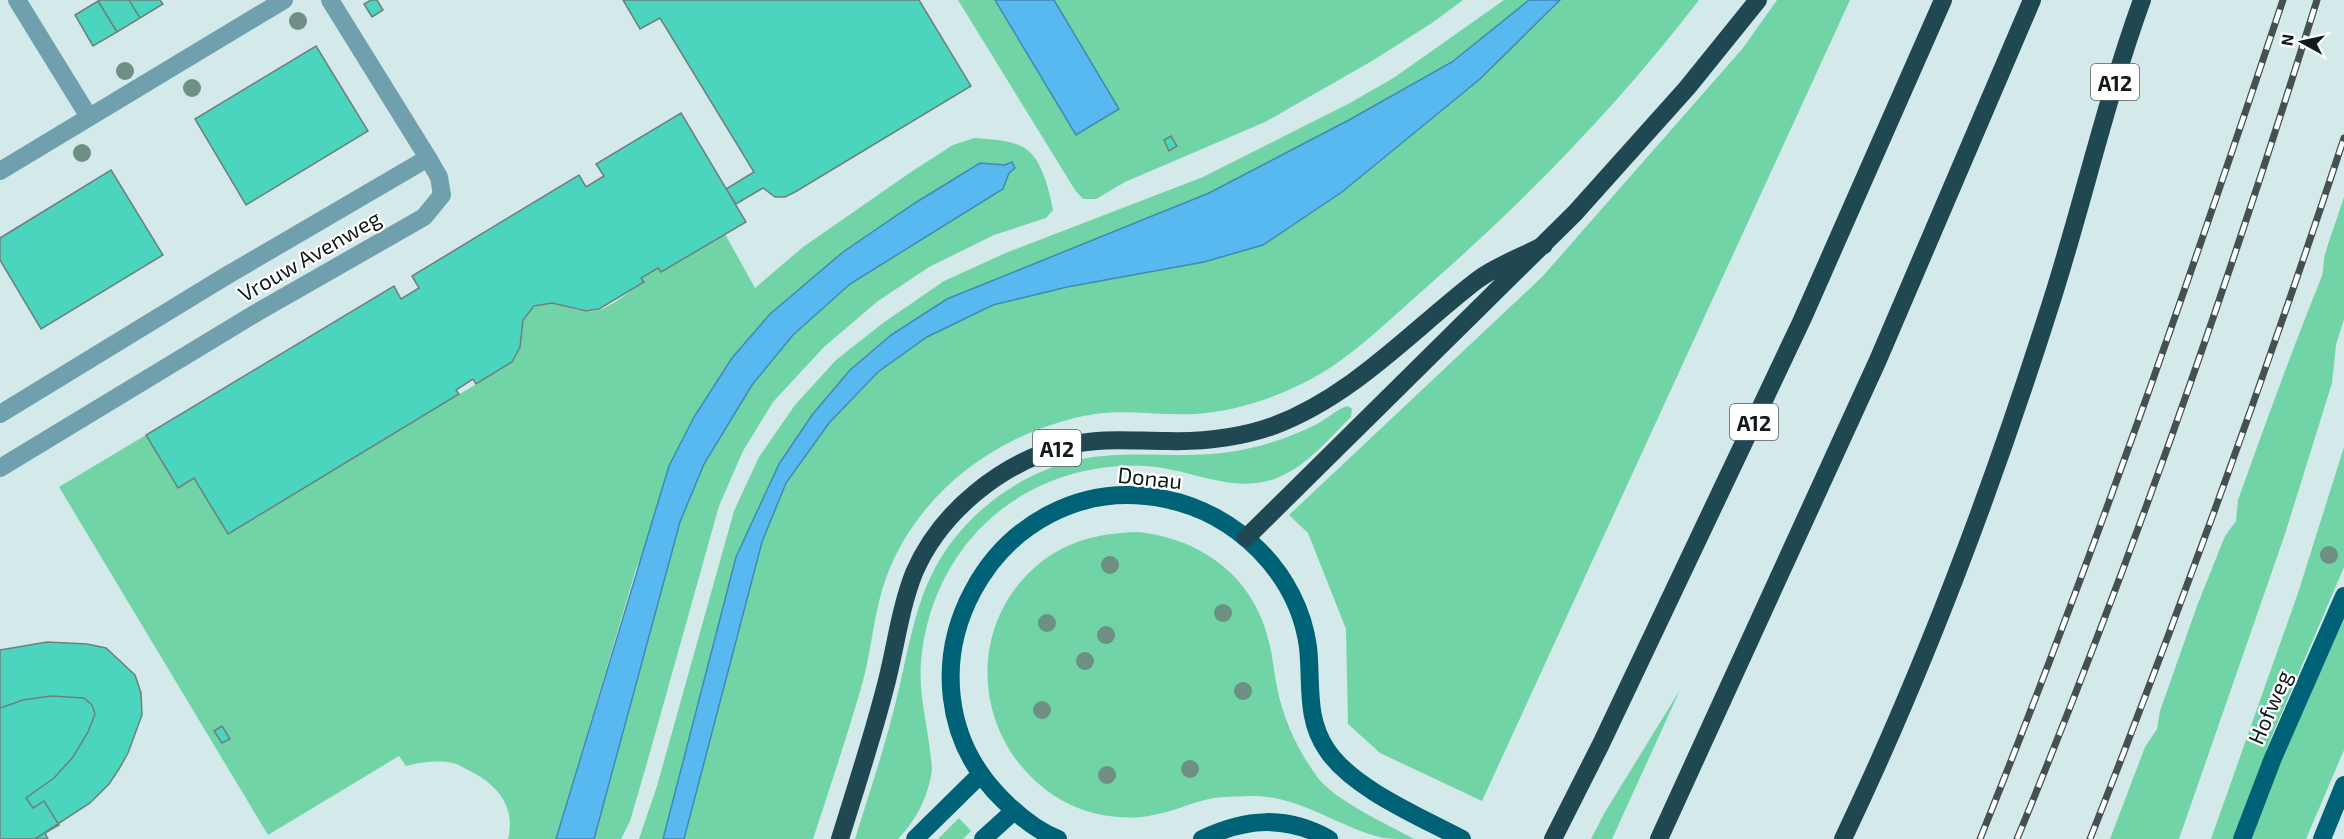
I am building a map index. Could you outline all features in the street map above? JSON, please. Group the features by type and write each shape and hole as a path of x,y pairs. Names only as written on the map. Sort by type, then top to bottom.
{"highway":[{"name":"A12","path":"1246,538 1544,245 1621,164 1687,88 1758,0"},
{"name":"A12","path":"1553,839 1637,670 1802,320 1943,0"},
{"path":"1659,839 1878,360 2032,0"},
{"name":"A12","path":"1843,839 1949,597 1994,475 2044,324 2142,0"},
{"name":"A12","path":"840,839 881,704 908,591 915,572 938,534 978,490 1013,467 1066,446 1107,439 1168,441 1224,438 1251,433 1296,416 1353,382 1410,338 1478,279 1544,245"}],"main road":[{"name":"Donau","path":"1058,839 1037,828 1014,811 980,775 970,758 957,723 951,681 951,660 965,605 983,571 1011,540 1029,526 1067,506 1086,500 1123,495 1152,496 1189,504 1213,516 1246,538 1273,564 1296,605 1307,643 1311,707 1318,736 1336,762 1360,782 1462,839"},
{"name":"Hofweg","path":"2242,839 2277,749 2344,596"},
{"path":"915,839 980,775"},
{"path":"2322,839 2344,785"},
{"path":"983,839 1014,811"},
{"path":"1202,839 1235,826 1259,822 1280,822 1303,826 1329,839"}],"street":[{"path":"17,0 89,117"},
{"path":"0,171 284,0"},
{"name":"Vrouw Avenweg","path":"0,468 256,313 424,217 442,195 439,177 330,0"},
{"path":"0,414 226,276 428,158"}],"green space":[{"path":"958,0 995,0 1076,135 1119,109 1054,0 1463,0 1432,23 1372,61 1265,122 1125,182 1096,199 1083,199 1075,190"},
{"path":"1504,0 1529,0 1452,62 1349,120 1209,193 947,299 779,464 736,557 663,839 639,839 657,786 734,511 759,457 795,405 836,360 883,323 944,281 1008,252 1203,177 1350,103 1395,77"},
{"path":"1560,0 1699,0 1668,40 1602,116 1532,189 1382,327 1328,369 1270,398 1225,410 1182,414 1107,413 1061,422 997,449 968,469 942,491 919,517 900,546 886,578 863,681 813,839 684,839 762,542 786,483 829,423 878,372 927,337 993,305 1067,287 1204,262 1263,245 1342,192 1480,79"},
{"path":"1777,0 1850,0 1482,801 1380,753 1348,724 1346,629 1308,533 1289,515 1542,277 1743,48"},
{"path":"974,138 1001,140 1021,146 1032,154 1041,168 1053,210 1046,218 994,235 929,267 878,301 824,347 773,402 743,451 719,506 630,821 621,839 594,839 680,522 704,464 752,385 793,335 850,284 1003,189 1009,173 1005,165 980,163 843,252 770,314 732,358 636,569 556,839 508,839 510,827 507,807 503,798 489,783 455,764 429,762 406,766 399,756 268,835 59,487 146,435 177,487 194,478 228,534 508,365 519,348 525,316 534,308 550,303 576,310 601,309 643,283 641,278 658,268 661,272 725,234 755,288 803,247 911,172 953,145"},
{"path":"2344,197 2344,319 2336,345 2332,383 2285,534 2179,839 2110,839 2145,747 2157,729 2160,711 2197,606 2225,536 2236,521 2238,500 2322,276 2325,254"},
{"path":"1348,406 1352,409 1351,417 1325,443 1296,468 1274,479 1241,484 1145,466 1102,468 1061,477 1024,494 992,517 965,546 943,580 929,619 921,662 923,702 932,770 928,789 911,824 898,839 855,839 889,729 923,594 954,538 987,505 1026,479 1069,462 1110,455 1194,455 1246,449 1297,433"},
{"path":"2344,447 2344,567 2271,738 2233,839 2211,839 2298,593"},
{"path":"1138,532 1162,536 1205,553 1224,566 1239,582 1253,601 1263,622 1283,711 1292,734 1311,768 1326,787 1337,795 1363,812 1414,839 1383,838 1301,806 1268,797 1214,798 1143,817 1099,814 1069,804 1039,784 1015,758 998,728 989,695 988,661 995,628 1010,596 1034,568 1057,551 1083,540 1110,534"},
{"path":"2344,619 2344,750 2306,839 2251,839 2275,774"},
{"path":"1680,690 1612,839 1591,839 1605,812"},
{"path":"959,818 971,831 963,839 938,839"}],"water":[{"path":"995,0 1054,0 1119,109 1076,135"},
{"path":"1529,0 1560,0 1480,79 1342,192 1263,245 1204,262 1067,287 993,305 927,337 878,372 829,423 786,483 762,542 684,839 663,839 736,557 779,464 812,415 850,370 891,335 947,299 1209,193 1349,120 1452,62"},
{"path":"1012,162 1015,168 1009,173 1003,189 850,284 793,335 752,385 704,464 680,522 594,839 556,839 669,466 694,417 732,358 770,314 843,252 915,203 980,163 1005,165"}],"building":[{"path":"129,0 140,18 117,32 98,1"},
{"path":"129,0 160,0 163,4 140,18"},
{"path":"377,0 383,10 372,17 364,4"},
{"path":"623,0 919,0 971,86 795,192 785,197 775,197 763,188 736,204 726,189 754,172 660,18 640,29"},
{"path":"98,1 117,32 93,46 75,15"},
{"path":"316,46 368,131 246,205 195,119"},
{"path":"681,113 746,222 661,272 658,268 641,278 644,282 599,309 586,311 552,303 534,306 523,320 520,347 512,362 476,384 473,379 456,390 459,394 228,534 194,478 178,488 146,435 394,286 401,299 419,288 412,276 579,175 586,187 604,176 596,164"},
{"path":"1171,136 1177,146 1169,151 1164,140"},
{"path":"111,170 163,255 41,329 0,260 0,238"},
{"path":"47,642 87,644 106,648 135,675 141,693 142,715 128,753 119,769 109,784 90,803 35,839 0,839 0,650"},
{"path":"51,696 84,698 92,705 95,714 88,732 73,757 54,778 26,798 33,808 44,801 59,825 45,833 48,839 0,839 0,708 23,700"},
{"path":"222,726 230,739 222,743 214,731"}],"railway":[{"path":"1980,839 2061,631 2138,422 2283,0"},
{"path":"2017,839 2099,632 2176,423 2249,212 2317,0"},
{"path":"2090,839 2222,490 2344,138"}]}
